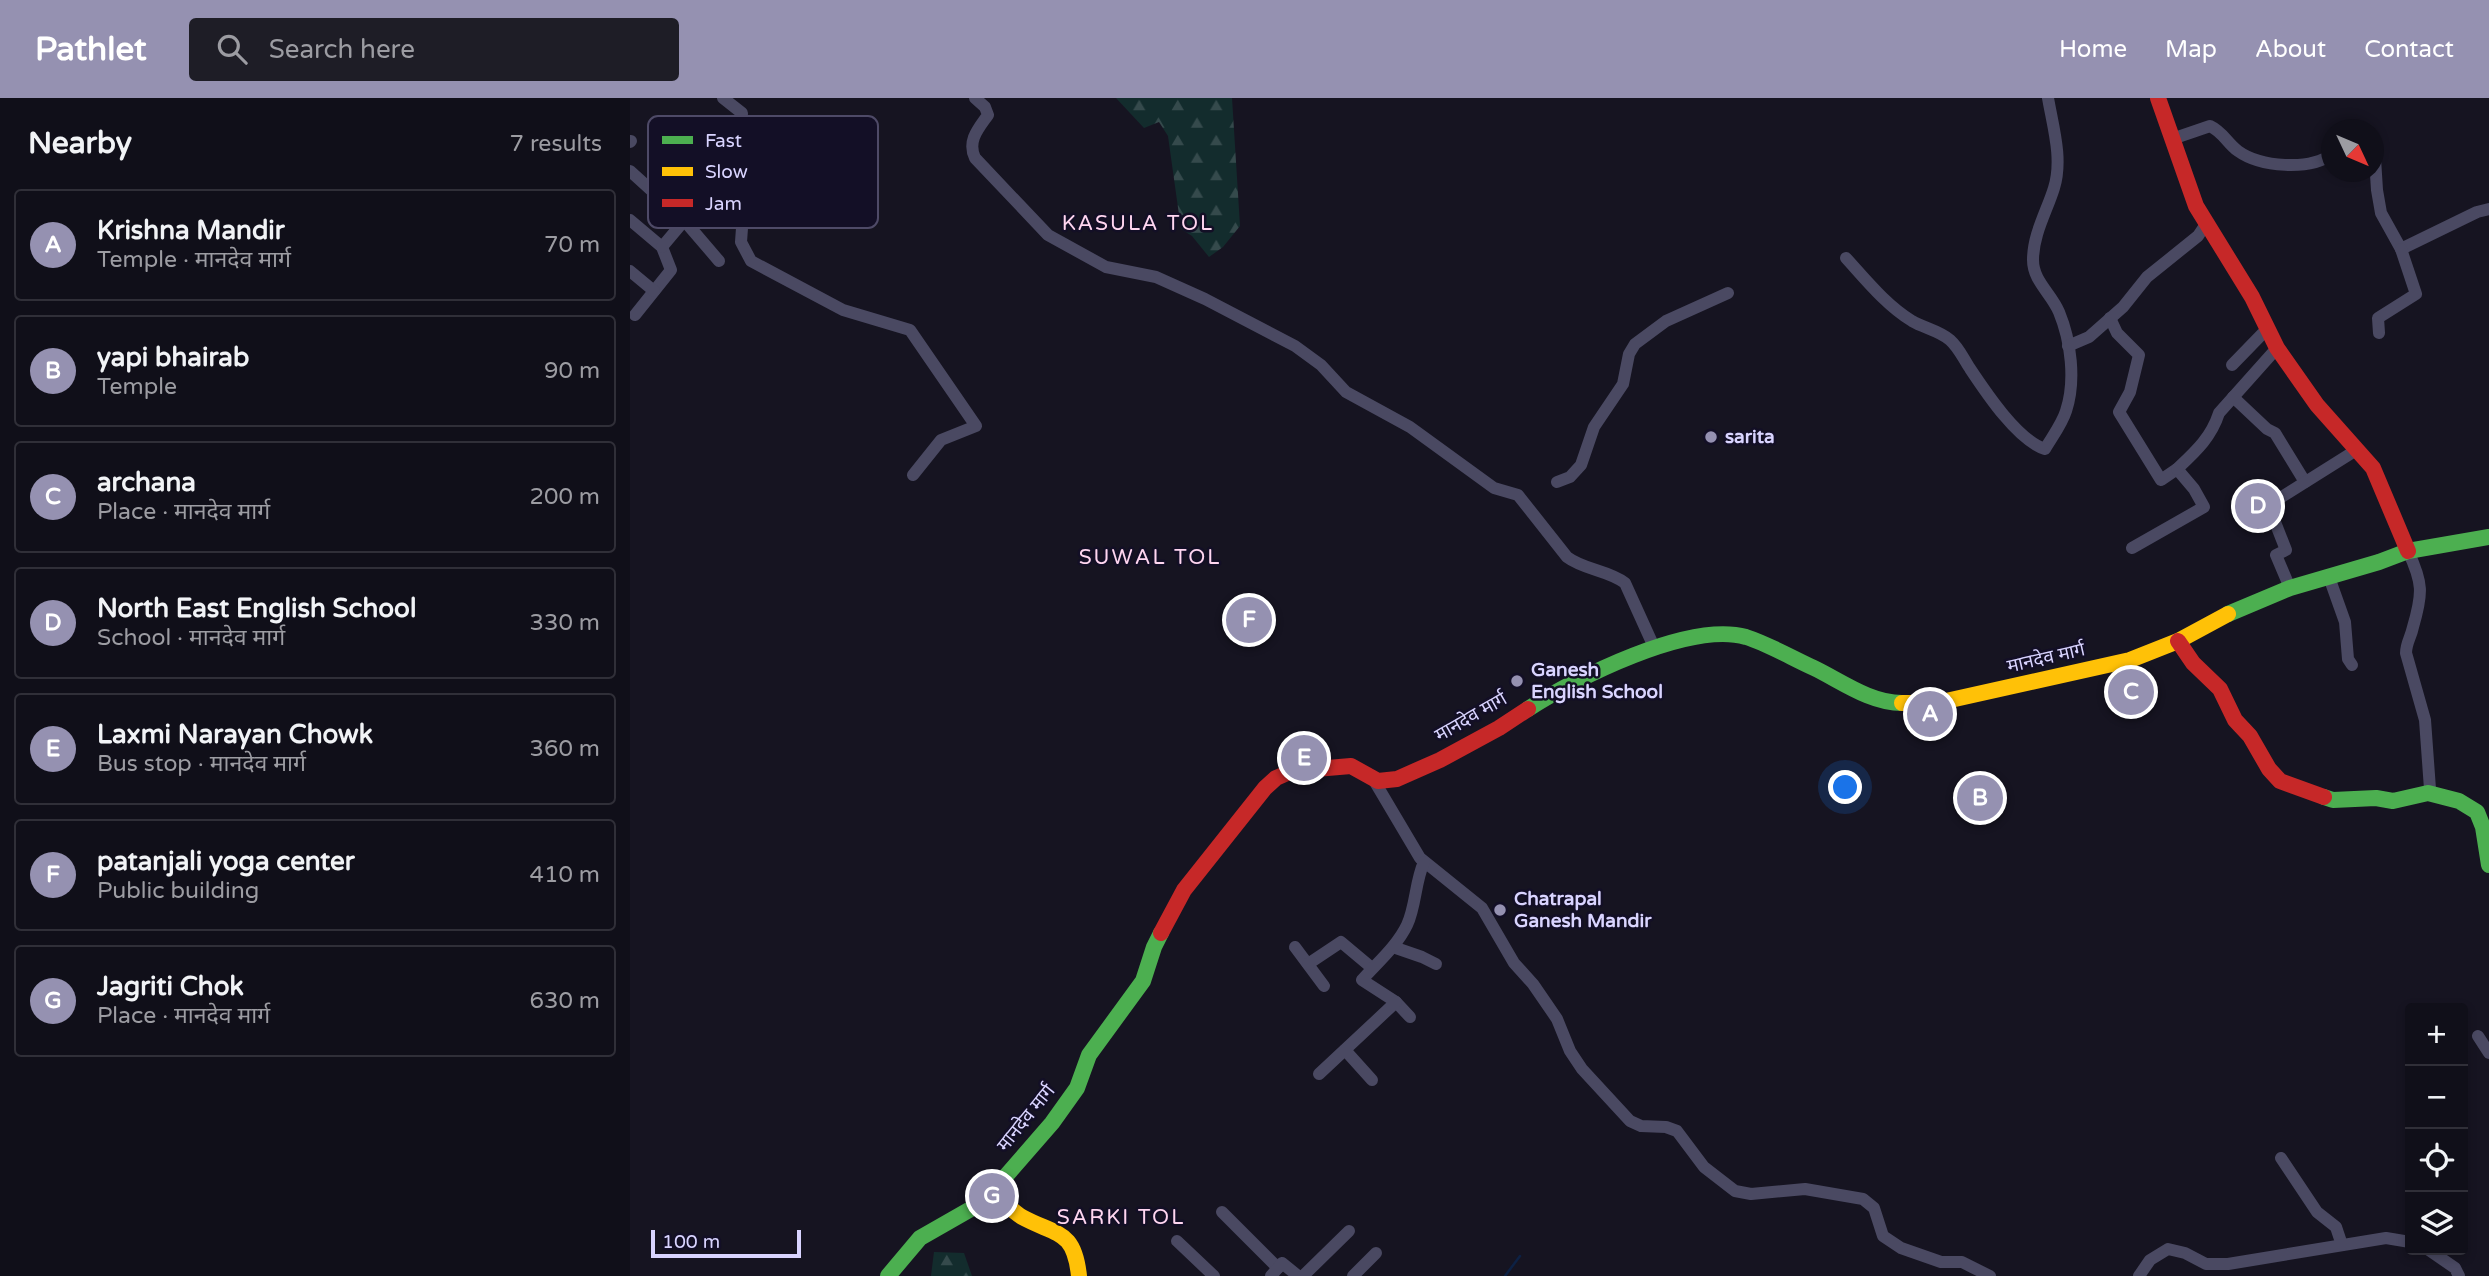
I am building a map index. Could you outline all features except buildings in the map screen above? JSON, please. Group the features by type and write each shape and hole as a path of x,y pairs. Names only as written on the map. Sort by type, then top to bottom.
{"main road":[{"path":"2158,98 2196,206 2252,297 2277,348 2317,405 2373,468 2408,551"},
{"name":"मानदेव मार्ग","path":"888,1276 920,1238 976,1206 992,1192 1064,1108 1077,1088 1089,1055 1143,981 1154,947 1184,890 1265,788 1276,778 1292,771 1351,766 1378,781 1397,779 1499,729 1560,688 1672,641 1708,635 1745,637 1870,697 1896,703 1937,703 2130,660 2178,641 2242,606 2290,588 2408,551 2489,537"},
{"path":"2178,641 2193,663 2220,690 2235,720 2250,736 2269,769 2280,781 2333,800 2376,798 2393,801 2428,793 2459,801 2477,812 2483,827 2489,865"},
{"path":"992,1192 1020,1216 1066,1238 1075,1248 1079,1276"}],"street":[{"path":"723,98 742,113 742,116"},
{"path":"975,98 985,107 988,115 972,140 971,148 975,158 1048,236 1106,267 1156,277 1295,346 1321,365 1346,392 1410,427 1494,488 1514,492 1567,557 1575,563 1617,577 1625,583 1654,647"},
{"path":"1846,258 1873,288 1898,310 1913,321 1949,339 2014,427 2045,449 2066,413 2072,382 2068,345 2058,311 2039,281 2033,264 2036,239 2058,169 2048,98"},
{"path":"2172,139 2210,126 2221,131 2238,151 2268,163 2306,166 2321,160"},
{"path":"630,171 648,187"},
{"path":"2378,182 2381,213 2401,249 2416,295 2378,318 2379,333"},
{"path":"2401,249 2477,212 2489,209"},
{"path":"630,220 635,234 662,247 671,270 635,315"},
{"path":"2068,345 2089,337 2123,307 2147,277 2198,236 2206,224"},
{"path":"662,247 676,228"},
{"path":"691,228 719,261"},
{"path":"742,228 741,242 751,261 844,310 909,330 976,426 941,440 913,475"},
{"path":"630,271 654,291"},
{"path":"1557,482 1570,477 1581,465 1594,427 1623,384 1629,354 1635,344 1666,321 1728,293"},
{"path":"2110,318 2117,334 2139,355 2130,392 2119,412 2161,480 2196,453 2215,426 2219,413 2277,348"},
{"path":"2232,366 2267,329"},
{"path":"2233,397 2267,429 2275,433 2305,482"},
{"path":"2280,498 2358,449"},
{"path":"2132,548 2204,508 2194,489 2177,469"},
{"path":"2275,522 2286,550 2276,555 2290,588"},
{"path":"2408,551 2421,587 2417,616 2406,644 2406,653 2425,720 2430,789 2428,793"},
{"path":"2329,577 2344,622 2348,659 2352,665"},
{"path":"1372,777 1424,862 1482,908 1514,963 1557,1018 1570,1051 1582,1069 1630,1121 1642,1126 1666,1127 1677,1131 1704,1167 1735,1191 1751,1195 1805,1189 1863,1199 1874,1208 1883,1236 1901,1248 1941,1262 1962,1262 1990,1276"},
{"path":"1410,1017 1396,1002 1362,980 1393,947 1408,924 1419,872 1424,862"},
{"path":"1308,964 1341,942 1372,968"},
{"path":"1295,947 1324,986"},
{"path":"1393,947 1436,964"},
{"path":"1319,1074 1396,1002"},
{"path":"2478,1036 2489,1054"},
{"path":"1345,1050 1372,1080"},
{"path":"2281,1158 2318,1212 2336,1227 2342,1245"},
{"path":"1222,1212 1275,1272 1282,1263 1300,1276 1349,1231"},
{"path":"2139,1276 2150,1260 2168,1249 2206,1264 2228,1264 2386,1238 2405,1241"},
{"path":"1177,1241 1214,1276"},
{"path":"1353,1276 1376,1253"},
{"path":"2436,1255 2455,1268 2459,1276"}],"green space":[{"path":"1116,98 1232,98 1240,226 1223,247 1209,257 1192,236 1181,229 1168,136 1159,122 1144,128"},
{"path":"934,1252 964,1253 972,1276 931,1276"}],"waterway":[{"path":"1505,1276 1520,1256"}],"traffic: fast":[{"path":"2228,614 2290,588 2408,551 2489,537"},
{"path":"1528,709 1574,682 1634,655 1695,637 1722,634 1754,640 1867,695 1902,703"},
{"path":"2324,797 2333,800 2376,798 2393,801 2428,793 2459,801 2477,812 2483,827 2489,865"},
{"path":"888,1276 920,1238 976,1206 992,1192 1052,1123 1077,1088 1089,1055 1143,981 1161,933"}],"traffic: slow":[{"path":"1902,703 1937,703 2130,660 2178,641 2228,614"},
{"path":"992,1192 1022,1217 1062,1236 1073,1250 1079,1276"}],"traffic: jam":[{"path":"2158,98 2196,206 2252,297 2277,348 2317,405 2373,468 2408,551"},
{"path":"2178,641 2193,663 2220,689 2235,720 2250,736 2269,769 2280,781 2324,797"},
{"path":"1161,933 1184,890 1265,788 1276,778 1292,771 1351,766 1378,781 1397,779 1440,760 1528,709"}],"place":[{"name":"sarita","path":"1711,437"},
{"name":"North East English School","path":"2258,506"},
{"name":"patanjali yoga center","path":"1249,620"},
{"name":"Ganesh English School","path":"1517,681"},
{"name":"archana","path":"2131,692"},
{"name":"Krishna Mandir","path":"1930,714"},
{"name":"Laxmi Narayan Chowk","path":"1304,758"},
{"name":"yapi bhairab","path":"1980,798"},
{"name":"Chatrapal Ganesh Mandir","path":"1500,910"},
{"name":"Jagriti Chok","path":"992,1196"}],"district":[{"name":"KASULA TOL","path":"1138,223"},
{"name":"SUWAL TOL","path":"1150,557"},
{"name":"SARKI TOL","path":"1121,1217"}]}
